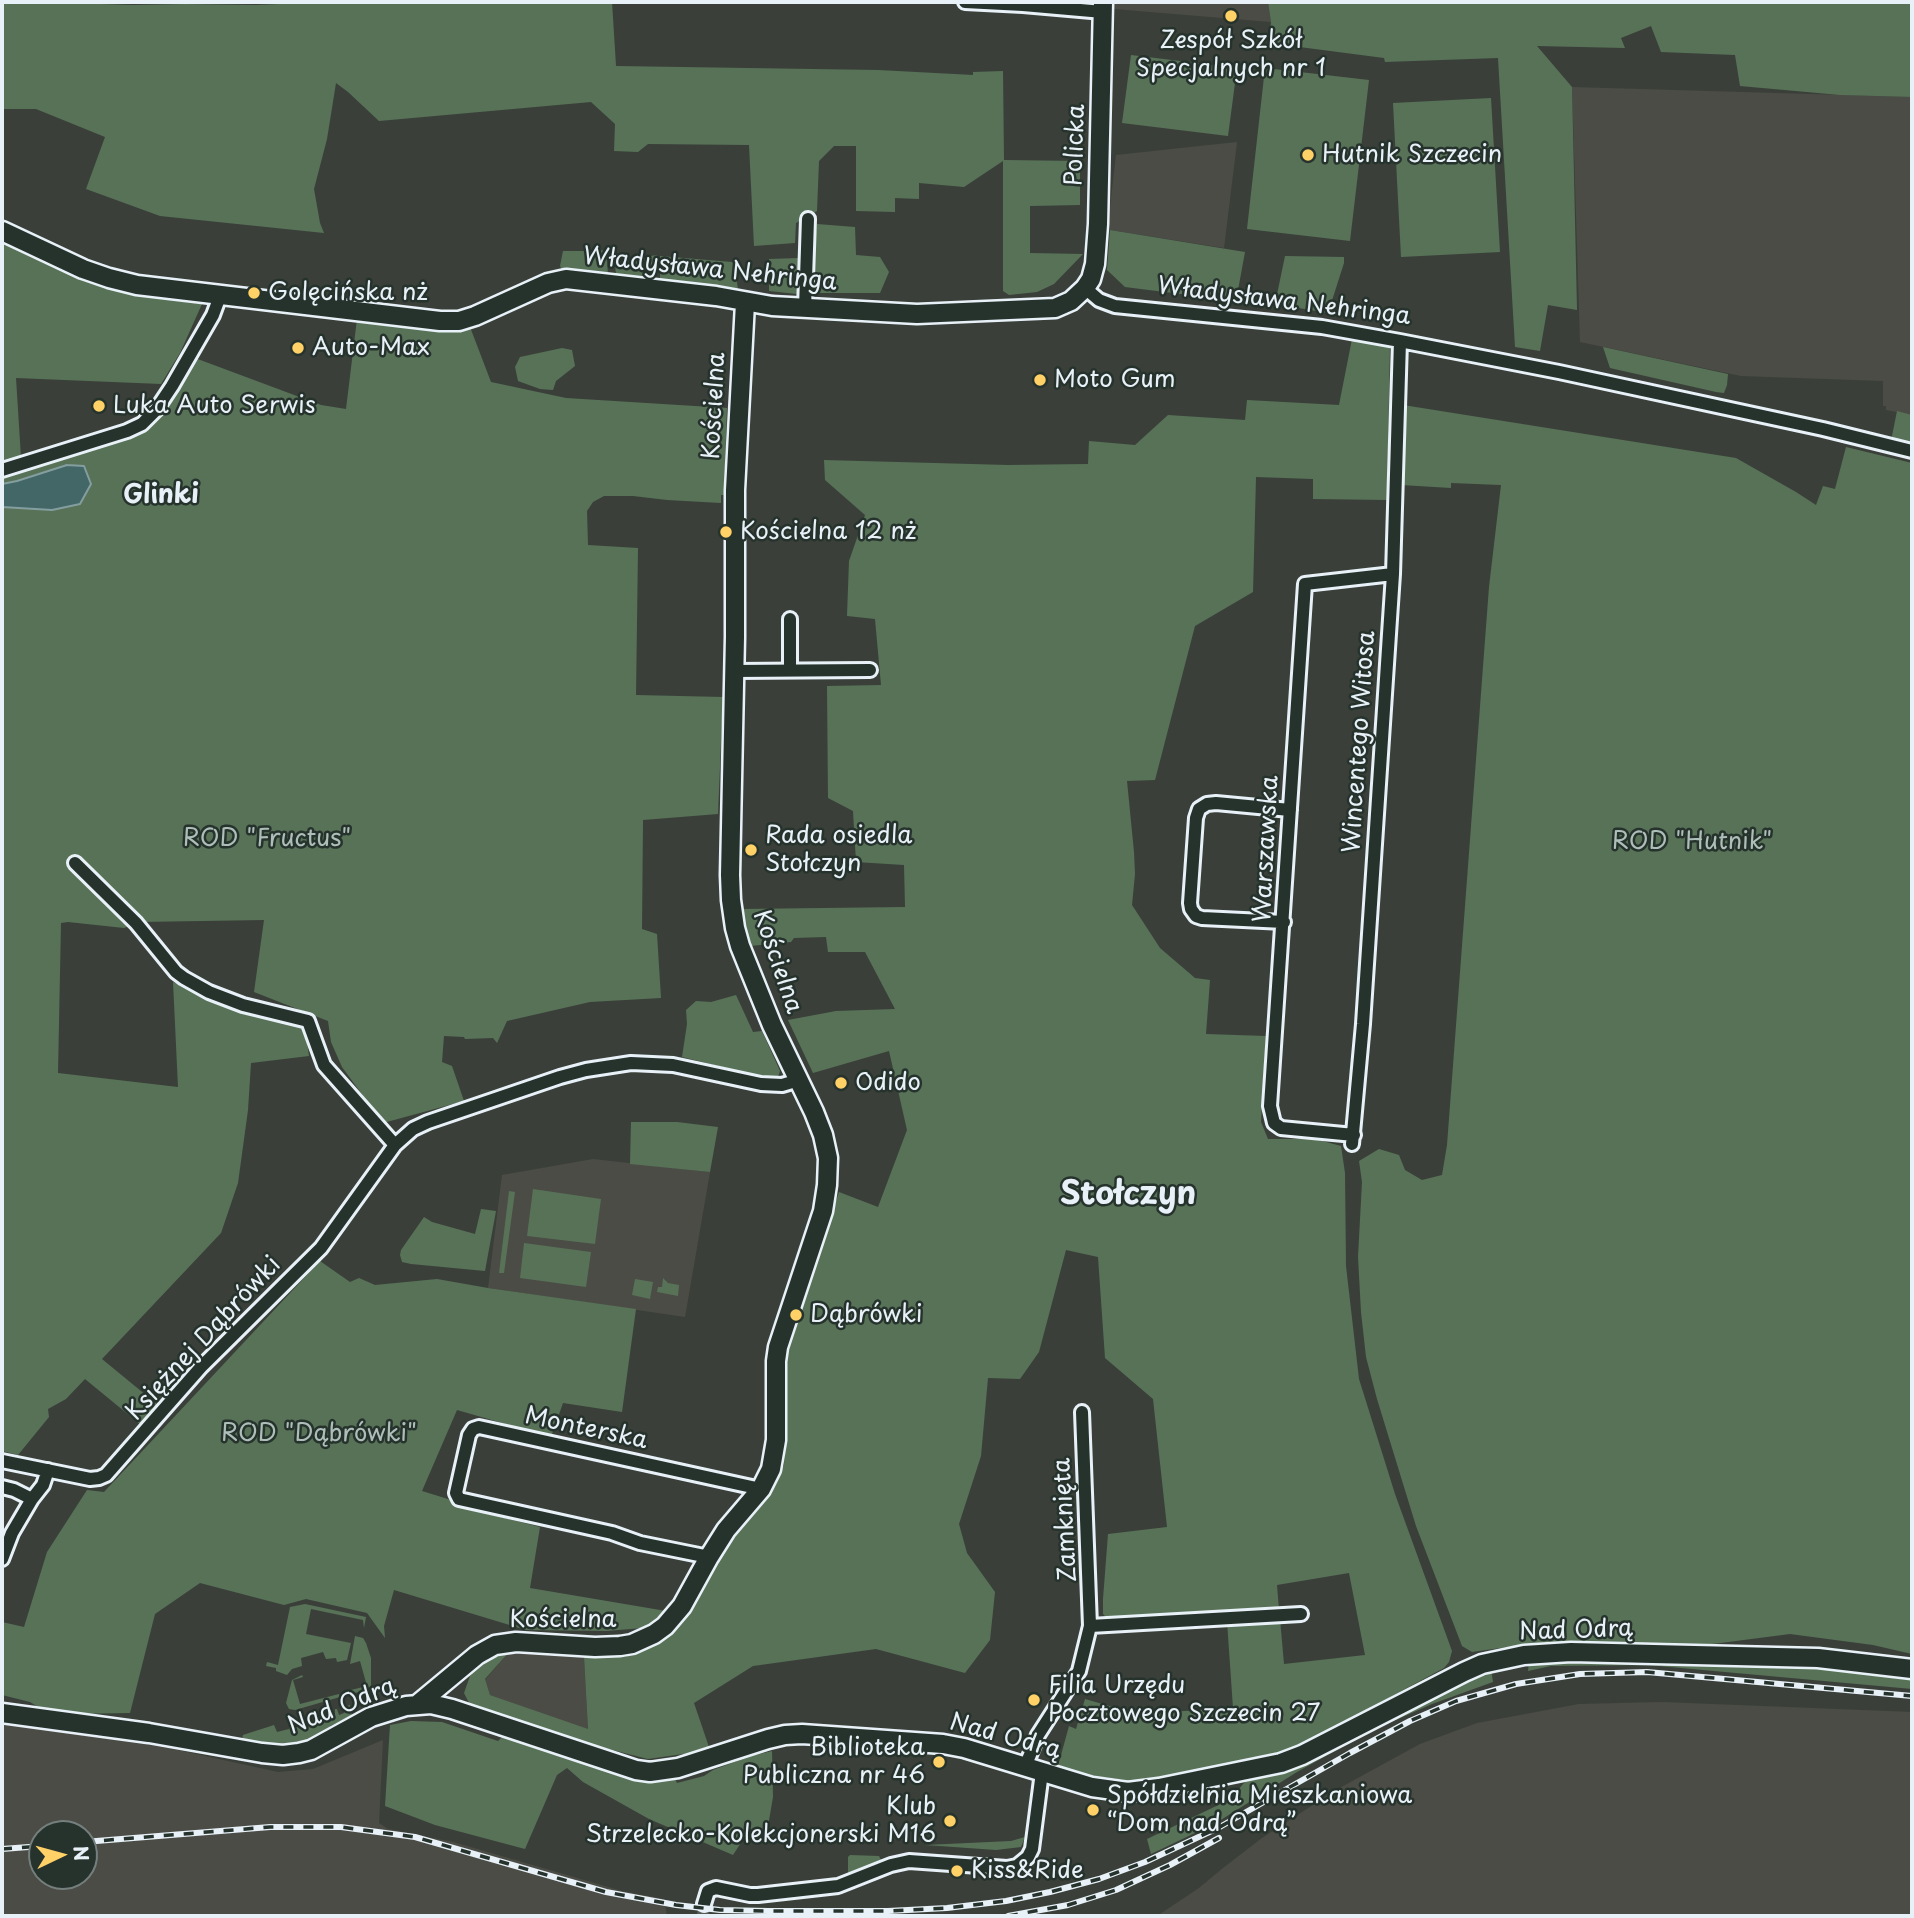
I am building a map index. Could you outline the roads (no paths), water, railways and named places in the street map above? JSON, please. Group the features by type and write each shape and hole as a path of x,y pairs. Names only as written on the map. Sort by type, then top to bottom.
{"street":[{"path":"965,2 1103,7"},
{"name":"Policka","path":"1085,288 1094,269 1098,235 1103,7"},
{"path":"805,307 808,219"},
{"name":"Władysława Nehringa","path":"2,230 83,269 142,286 445,321 460,321 475,316 548,283 564,279 716,296 745,303 917,314 1048,309 1067,303 1085,288 1099,300 1115,306 1282,323 1400,341 1559,372 1912,452"},
{"path":"2,470 142,424 156,410 172,386 213,315 220,296"},
{"name":"Kościelna","path":"418,1704 487,1648 508,1642 607,1647 632,1644 644,1640 665,1626 687,1598 726,1530 761,1489 775,1453 775,1371 778,1347 818,1230 827,1185 828,1158 823,1135 758,994 735,928 730,875 735,490 745,303"},
{"name":"Wincentego Witosa","path":"1353,1139 1393,574 1400,341"},
{"name":"Warszawska","path":"1353,1139 1281,1128 1274,1122 1270,1106 1305,584 1393,574"},
{"path":"790,620 790,670"},
{"path":"734,671 870,670"},
{"path":"1284,922 1202,918 1196,916 1190,903 1196,818 1199,809 1216,803 1290,810"},
{"path":"75,863 136,923 184,978 208,992 243,1005 308,1021 324,1065 395,1145"},
{"name":"Księżnej Dąbrówki","path":"2,1461 90,1479 106,1475 201,1367 321,1248 395,1145 413,1129 440,1117 561,1077 605,1066 631,1063 665,1064 761,1084 782,1085 799,1080"},
{"name":"Zamknięta","path":"704,1904 708,1891 716,1888 750,1895 838,1886 896,1864 912,1861 1007,1868 1026,1860 1032,1849 1038,1789 1033,1770 1038,1735 1079,1671 1090,1626 1082,1412"},
{"name":"Monterska","path":"709,1557 459,1499 456,1493 469,1435 473,1429 479,1427 761,1489"},
{"path":"2,1559 4,1543 43,1485 48,1470"},
{"path":"2,1487 32,1500"},
{"path":"1090,1626 1301,1614"},
{"name":"Nad Odrą","path":"2,1713 139,1731 262,1754 287,1755 311,1749 371,1717 418,1704 431,1704 636,1770 650,1772 678,1769 768,1739 802,1734 943,1744 1105,1790 1128,1792 1281,1763 1302,1755 1482,1664 1524,1655 1571,1652 1818,1658 1912,1669"},
{"path":"452,1709 456,1682 464,1666"}],"water":[{"path":"67,465 84,466 91,484 80,504 52,510 2,507 2,484"}],"tunnel":[{"path":"703,1916 704,1904"}],"railway":[{"path":"98,1841 270,1827 341,1827 415,1837 606,1892 676,1905 720,1910 768,1911 947,1908 1006,1901 1050,1892 1099,1879 1145,1862 1218,1828 1410,1721 1456,1701 1516,1684 1580,1674 1647,1672 1912,1696"},
{"path":"1008,1916 1068,1905 1116,1890 1219,1838"},
{"path":"2,1849 28,1847"}],"place":[{"name":"Zespół Szkół Specjalnych nr 1","path":"1231,16"},
{"name":"Hutnik Szczecin","path":"1308,155"},
{"name":"Golęcińska nż","path":"254,293"},
{"name":"Auto-Max","path":"298,348"},
{"name":"Moto Gum","path":"1040,380"},
{"name":"Luka Auto Serwis","path":"99,406"},
{"name":"Kościelna 12 nż","path":"726,532"},
{"name":"Rada osiedla Stołczyn","path":"751,850"},
{"name":"Odido","path":"841,1083"},
{"name":"Dąbrówki","path":"796,1315"},
{"name":"Filia Urzędu Pocztowego Szczecin 27","path":"1034,1700"},
{"name":"Biblioteka Publiczna nr 46","path":"939,1762"},
{"name":"Spółdzielnia Mieszkaniowa “Dom nad Odrą”","path":"1093,1810"},
{"name":"Klub Strzelecko-Kolekcjonerski M16","path":"950,1821"},
{"name":"Kiss&Ride","path":"957,1871"}],"district":[{"name":"Glinki","path":"161,496"},
{"name":"Stołczyn","path":"1128,1195"}],"park label":[{"name":"ROD \"Fructus\"","path":"267,839"},
{"name":"ROD \"Hutnik\"","path":"1692,842"},
{"name":"ROD \"Dąbrówki\"","path":"319,1434"}]}
